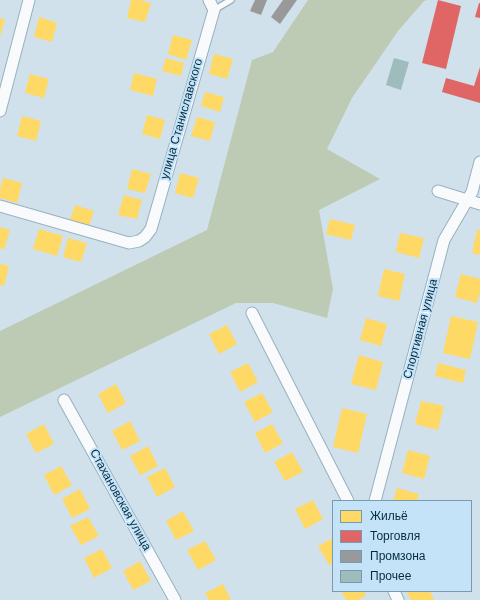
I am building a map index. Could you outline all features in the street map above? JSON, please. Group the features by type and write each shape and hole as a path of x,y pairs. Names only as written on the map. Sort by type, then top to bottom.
{"street":[{"path":"0,111 29,0"},
{"path":"209,0 214,10"},
{"name":"улица Станиславского","path":"0,206 129,243 146,238 151,228 214,10"},
{"name":"Спортивная улица","path":"375,500 444,240 472,192 480,162"},
{"path":"438,191 480,204"},
{"path":"252,313 347,500"},
{"name":"Стахановская улица","path":"64,400 175,600"}],"lane":[{"path":"214,10 231,0"}],"green space":[{"path":"308,0 427,0 424,1 398,31 352,98 327,149 380,179 319,210 333,289 327,318 273,303 236,303 0,417 0,331 207,230 252,60 273,52"}],"building: Жильё":[{"path":"131,0 140,0 151,3 145,22 127,18"},
{"path":"39,17 57,23 52,42 34,37"},
{"path":"0,18 5,19 0,37"},
{"path":"173,35 192,40 186,60 168,54"},
{"path":"214,54 233,59 227,79 209,74"},
{"path":"166,58 184,63 181,76 162,71"},
{"path":"134,73 157,79 153,96 130,90"},
{"path":"30,74 49,79 44,98 25,93"},
{"path":"205,92 224,97 220,112 201,106"},
{"path":"147,115 165,120 160,139 142,134"},
{"path":"22,116 41,121 36,141 17,136"},
{"path":"197,117 215,122 210,141 191,136"},
{"path":"132,169 151,174 145,193 127,189"},
{"path":"180,173 199,178 193,198 175,193"},
{"path":"3,178 22,183 17,203 0,198"},
{"path":"124,195 142,200 137,219 118,215"},
{"path":"75,205 94,211 89,226 70,220"},
{"path":"330,219 355,225 351,240 326,234"},
{"path":"0,227 10,230 4,250 0,248"},
{"path":"39,229 63,236 57,256 33,249"},
{"path":"477,230 480,230 480,255 472,253"},
{"path":"400,233 424,238 419,258 396,252"},
{"path":"68,238 87,243 81,262 63,257"},
{"path":"0,264 9,266 4,286 0,285"},
{"path":"384,269 405,274 399,301 378,296"},
{"path":"461,274 480,279 480,292 477,303 455,297"},
{"path":"451,316 478,322 470,359 443,353"},
{"path":"366,318 387,324 381,346 360,340"},
{"path":"227,325 237,344 219,354 209,334"},
{"path":"359,355 383,362 376,390 351,384"},
{"path":"248,363 258,382 240,392 230,372"},
{"path":"438,363 466,370 463,383 435,376"},
{"path":"116,384 126,403 108,413 98,394"},
{"path":"262,393 273,412 255,422 244,402"},
{"path":"421,401 444,406 438,430 415,424"},
{"path":"342,408 367,414 358,453 333,447"},
{"path":"130,421 140,441 122,450 112,431"},
{"path":"44,424 54,444 36,453 26,434"},
{"path":"272,424 283,443 265,453 255,433"},
{"path":"148,446 158,466 140,475 130,456"},
{"path":"408,450 430,456 424,479 402,473"},
{"path":"292,452 303,472 285,481 274,462"},
{"path":"61,466 72,485 54,495 44,475"},
{"path":"165,468 175,487 157,497 147,477"},
{"path":"397,488 419,494 417,500 393,500"},
{"path":"80,489 90,509 72,518 62,499"},
{"path":"313,500 323,519 305,529 295,509"},
{"path":"183,511 194,531 176,540 166,521"},
{"path":"88,517 99,536 81,545 70,526"},
{"path":"332,539 332,564 329,565 318,546"},
{"path":"205,541 216,560 198,570 187,550"},
{"path":"102,549 112,568 94,578 84,558"},
{"path":"140,561 151,581 133,590 123,571"},
{"path":"223,584 231,600 209,600 205,593"},
{"path":"342,592 364,592 366,596 358,600 346,600"},
{"path":"407,592 430,592 434,600 411,600"}],"building: Торговля":[{"path":"438,0 461,6 446,69 422,63"},
{"path":"480,3 480,18 475,17"},
{"path":"480,67 480,103 442,92 446,78 474,86"}],"building: Промзона":[{"path":"255,0 267,0 261,15 250,11"},
{"path":"283,0 297,0 280,24 271,17"}],"building: Прочее":[{"path":"394,58 409,62 401,90 386,85"}]}
